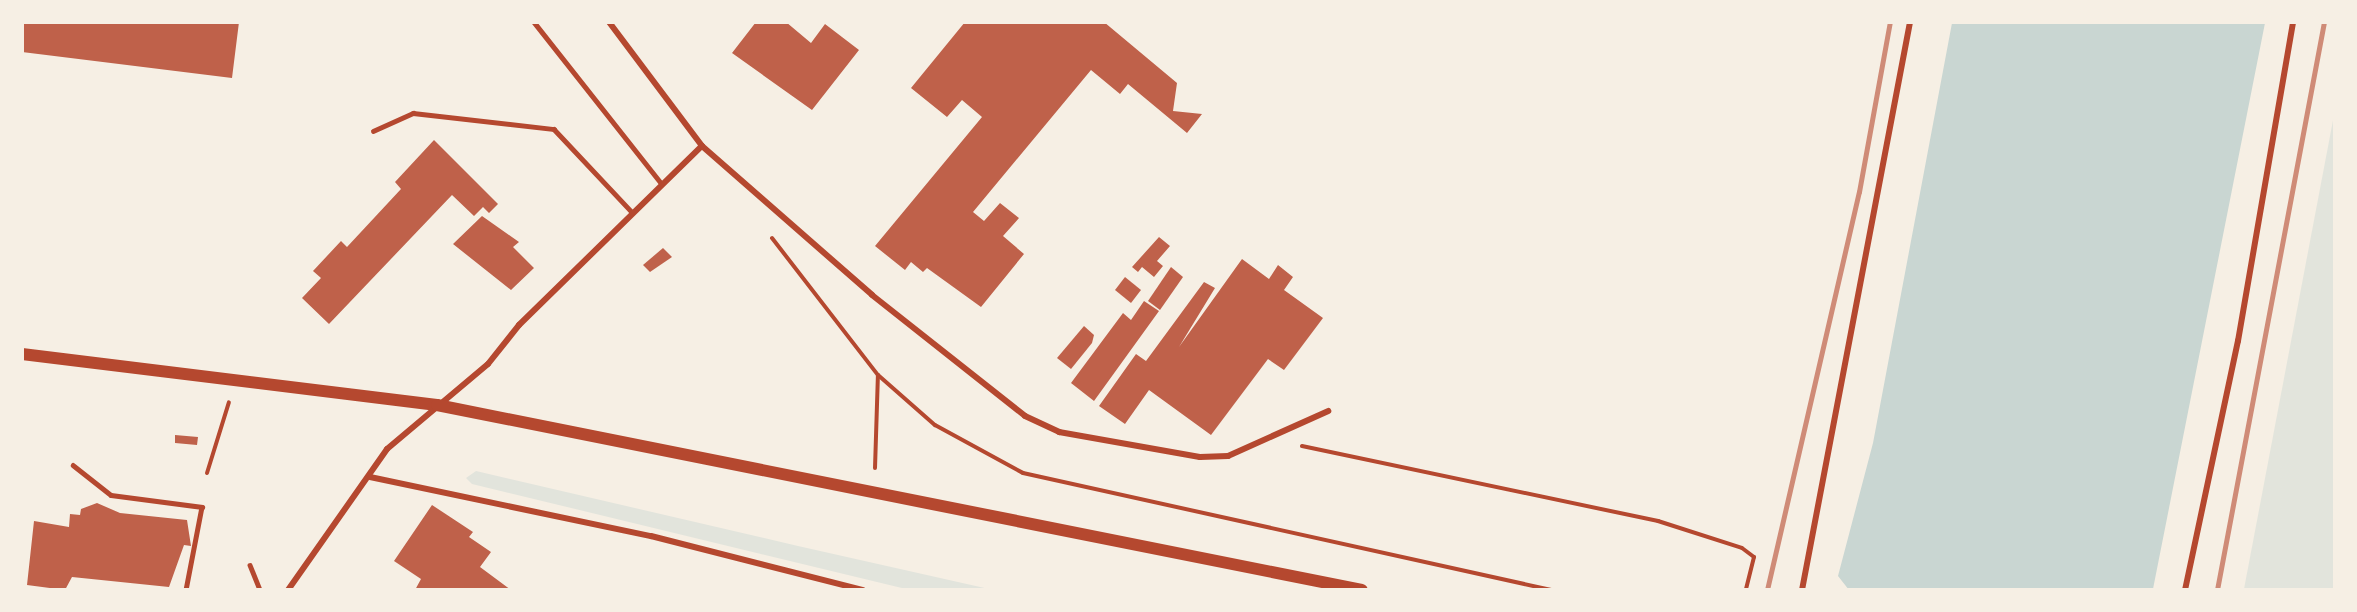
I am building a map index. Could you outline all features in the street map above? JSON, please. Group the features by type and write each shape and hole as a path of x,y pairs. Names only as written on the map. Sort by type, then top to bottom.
{"main road":[{"path":"22,354 437,405 1362,590"}],"street":[{"path":"609,22 702,146 872,295 1025,416 1068,435 1200,457 1228,456 1272,440 1328,411"},
{"path":"1802,590 1910,22"},
{"path":"2185,590 2238,341 2293,22"},
{"path":"288,590 370,477 387,449 488,364 519,325 661,183 702,146"},
{"path":"370,477 651,536 863,590"}],"lane":[{"path":"534,22 661,183"},
{"path":"373,130 413,113 554,129 632,212"},
{"path":"73,465 111,495 202,507 186,590"},
{"path":"250,565 260,590"}],"path":[{"path":"875,493 878,375"},
{"path":"207,473 234,380"},
{"path":"1272,440 1658,520 1742,548 1754,557 1746,590"}],"shaded area":[{"path":"1952,23 2265,23 2153,589 1849,590 1838,576 1873,443"},
{"path":"2334,115 2334,589 2244,589"},
{"path":"476,471 989,589 906,589 472,484 466,478"}],"building":[{"path":"22,22 239,22 232,78 22,52"},
{"path":"756,22 786,22 811,43 825,24 859,50 812,110 732,53"},
{"path":"965,22 1104,22 1177,83 1173,111 1202,114 1187,133 1128,84 1120,94 1091,70 973,212 984,221 1000,203 1019,218 1003,236 1024,254 981,307 927,268 923,272 911,262 905,270 875,246 982,117 962,100 947,117 911,88"},
{"path":"434,140 498,204 489,213 483,207 474,216 452,195 329,324 302,298 321,278 313,271 341,241 347,247 401,189 395,182"},
{"path":"482,216 519,242 513,247 534,268 511,290 453,244"},
{"path":"1159,237 1170,246 1157,261 1163,266 1154,277 1142,267 1138,272 1132,267"},
{"path":"663,248 672,257 650,272 643,265"},
{"path":"1242,259 1269,279 1278,265 1293,277 1284,290 1323,318 1284,370 1268,359 1211,435 1149,390 1125,424 1099,406 1136,354 1146,361 1204,282 1215,288 1179,347"},
{"path":"1171,267 1183,277 1160,310 1148,301"},
{"path":"1125,277 1141,290 1131,303 1115,290"},
{"path":"1144,301 1159,311 1094,401 1071,383 1123,313 1131,320"},
{"path":"1084,326 1094,335 1092,343 1071,369 1057,358"},
{"path":"175,435 198,437 197,445 175,443"},
{"path":"97,503 120,513 187,520 191,546 184,545 169,587 72,577 65,590 27,585 34,521 69,527 70,514 80,515 81,509"},
{"path":"432,505 473,532 469,537 491,552 480,567 511,590 415,590 421,579 394,561"}],"railway":[{"path":"1767,590 1859,192 1890,22"},
{"path":"2217,590 2324,22"}]}
